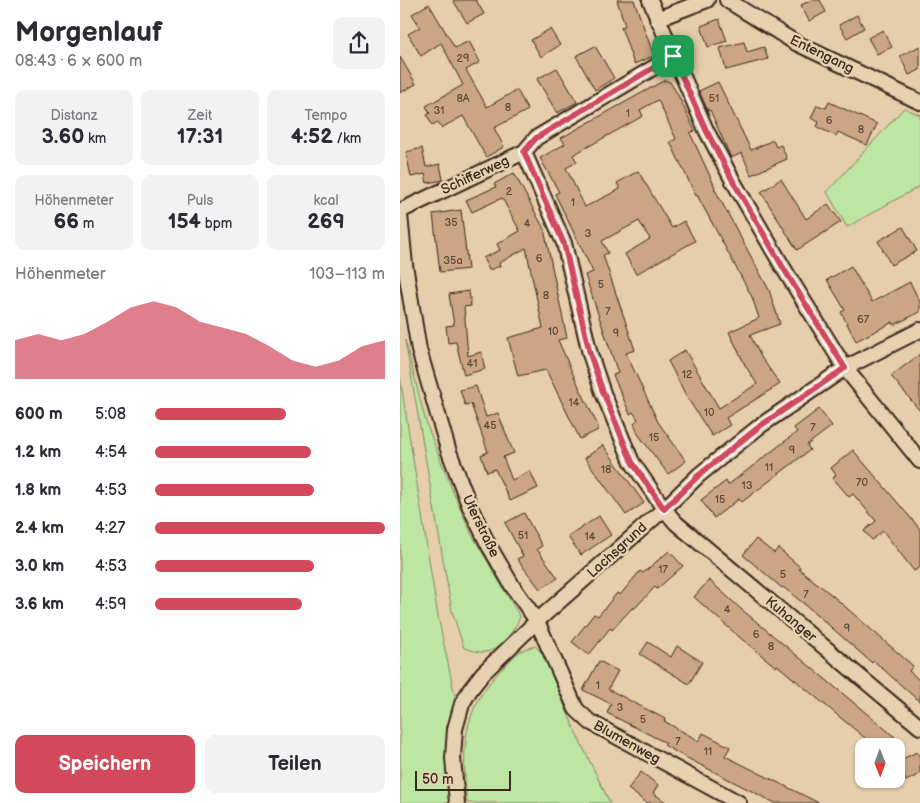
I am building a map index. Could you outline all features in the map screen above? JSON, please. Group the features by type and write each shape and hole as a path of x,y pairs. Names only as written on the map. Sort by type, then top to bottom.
{"street":[{"path":"650,0 706,130 784,269 845,368 920,461"},
{"path":"657,19 707,0"},
{"name":"Entengang","path":"727,0 796,43 920,102"},
{"name":"Schifferweg","path":"400,211 524,152 536,138 673,56"},
{"name":"Kuhanger","path":"524,152 564,244 590,354 603,392 632,462 664,509 676,523 920,727"},
{"name":"Uferstraße","path":"400,215 405,265 419,350 448,449 470,507 488,544 537,621"},
{"name":"Lachsgrund","path":"537,621 664,509 699,475 760,426 845,368 920,330"},
{"path":"457,803 453,758 455,730 462,704 483,673 537,621"},
{"name":"Blumenweg","path":"537,621 576,709 583,717 739,803"}],"green space":[{"path":"904,108 920,115 920,186 847,227 827,192"},
{"path":"405,340 426,423 453,492 472,535 520,617 506,639 490,651 479,652 464,648 452,611"},
{"path":"400,377 438,617 455,696 448,739 451,803 400,803"},
{"path":"535,646 543,654 576,733 610,803 467,803 465,748 471,716 478,700 501,670 520,652"}],"building":[{"path":"453,0 476,0 484,14 467,23"},
{"path":"617,0 634,0 654,56 634,64 621,27 625,26"},
{"path":"812,0 820,0 826,12 809,21 801,5"},
{"path":"429,4 455,48 469,41 480,62 466,70 487,107 517,90 528,110 494,128 504,147 486,157 463,116 441,128 438,122 432,125 427,115 430,113 426,106 463,85 441,43 421,56 408,34 420,27 412,14"},
{"path":"857,15 864,28 847,38 839,25"},
{"path":"719,19 727,41 708,47 701,26"},
{"path":"550,29 560,45 541,57 531,40"},
{"path":"883,30 892,47 877,54 868,38"},
{"path":"744,42 747,52 764,47 768,59 726,70 720,48"},
{"path":"595,46 614,78 595,90 576,56"},
{"path":"920,46 920,70 909,75 900,56"},
{"path":"400,57 416,84 400,93"},
{"path":"557,68 577,102 557,113 537,79"},
{"path":"665,80 670,82 678,95 695,131 690,133 714,188 769,290 780,324 750,335 761,357 780,384 726,418 730,425 712,436 688,399 668,361 685,350 719,408 757,384 745,365 729,332 759,318 752,297 696,196 670,142 676,139 658,100 640,110 643,116 573,155 577,162 566,168 585,207 620,189 617,183 638,171 672,228 684,221 695,241 636,274 625,254 650,239 639,221 602,241 608,253 603,255 635,350 626,353 658,422 686,461 668,474 638,434 634,423 638,419 633,412 630,414 613,375 618,373 585,275 593,272 555,194 559,192 540,158 565,144 561,138"},
{"path":"718,82 751,150 773,140 776,147 781,145 787,159 751,175 742,153 731,158 710,110 708,111 699,91"},
{"path":"829,102 877,124 867,145 838,132 836,136 817,127 819,122 811,118 817,105 826,108"},
{"path":"422,148 426,167 440,164 443,180 427,183 425,174 411,177 406,152"},
{"path":"514,173 544,229 567,338 558,340 598,426 598,430 580,439 546,370 518,376 508,338 543,328 526,248 499,263 500,266 489,270 483,258 500,250 497,244 520,231 502,198 472,212 466,200 496,187 494,184"},
{"path":"781,179 806,219 828,204 841,222 797,250 761,192"},
{"path":"461,210 468,269 440,272 433,214"},
{"path":"903,227 917,251 891,265 878,241"},
{"path":"851,266 872,302 910,282 920,302 920,312 894,325 893,322 856,341 841,312 845,310 827,280"},
{"path":"469,291 471,306 464,307 468,356 481,352 485,369 464,375 456,342 448,343 446,326 454,325 449,294"},
{"path":"920,354 920,411 891,376"},
{"path":"476,386 486,417 498,413 514,453 503,457 512,480 530,471 538,488 510,501 495,469 487,472 481,455 488,452 471,404 465,405 460,390"},
{"path":"819,409 832,426 807,445 810,450 742,502 739,499 714,518 701,500 726,481 728,485 797,432 794,428"},
{"path":"603,445 644,503 626,515 585,458"},
{"path":"853,450 920,529 920,567 914,571 883,531 872,540 864,531 876,521 853,494 849,497 833,478 836,475 831,468"},
{"path":"524,513 542,546 537,549 558,578 540,589 517,559 523,556 505,523"},
{"path":"599,516 611,535 581,555 568,537"},
{"path":"756,539 774,553 778,548 800,567 799,569 913,666 909,671 920,681 920,702 874,661 872,663 808,607 743,555"},
{"path":"669,551 683,566 657,589 655,587 612,630 610,628 589,655 572,642 594,614 598,616 617,593 620,595 640,571 643,573"},
{"path":"709,580 896,738 865,738 777,665 776,667 738,636 694,597"},
{"path":"648,642 671,657 677,646 702,662 689,684 640,654"},
{"path":"599,661 618,671 608,689 665,719 664,721 699,741 703,733 730,747 725,756 819,803 775,803 683,756 664,745 666,743 607,713 611,704 583,690"},
{"path":"917,752 920,757 920,774 906,781 905,779 905,758"},
{"path":"641,772 658,785 653,793 667,803 647,803 628,789"}],"route":[{"path":"673,56 706,130 733,181 845,368 760,426 699,475 664,509 632,462 603,392 590,354 564,244 524,152 536,138 673,56"}]}
